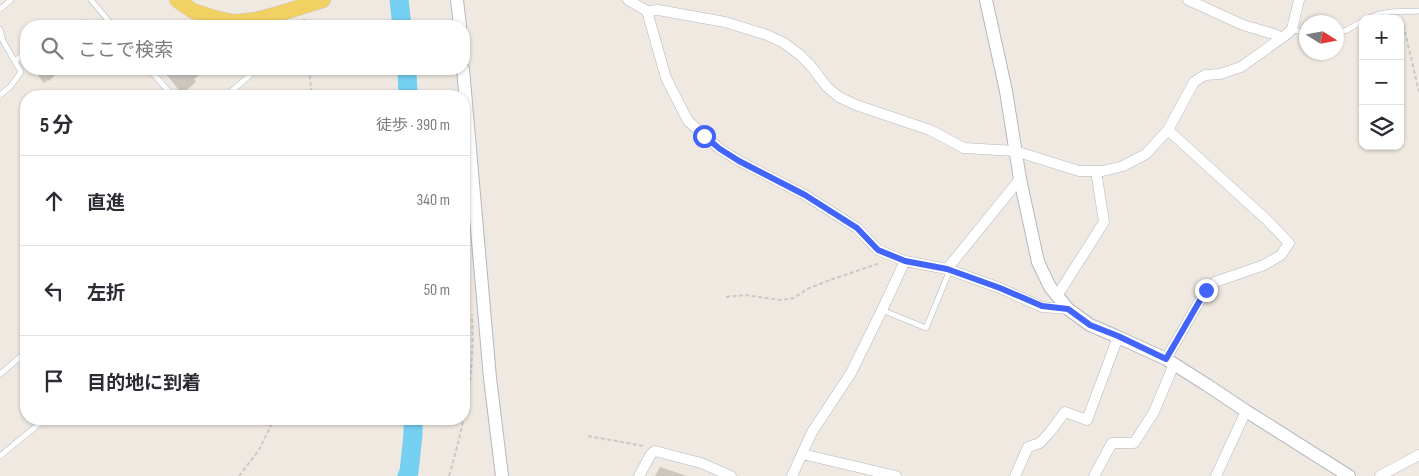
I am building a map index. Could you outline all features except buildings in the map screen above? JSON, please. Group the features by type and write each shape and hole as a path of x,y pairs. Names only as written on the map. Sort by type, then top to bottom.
{"main road":[{"path":"177,0 193,11 224,20"},
{"path":"254,20 279,20 306,5 323,0"}],"street":[{"path":"458,0 460,20"},
{"path":"628,0 647,11 658,10 725,22 767,35 784,43 800,55 827,87 840,97 856,105 930,130 964,148 1015,151 1079,171 1103,171 1123,166 1146,154 1168,130 1194,82 1205,76 1220,74 1241,67 1282,38 1292,29 1299,0"},
{"path":"986,0 1006,91 1020,180 1038,262 1050,287 1068,309 1090,325 1118,336 1170,362 1349,476"},
{"path":"1188,0 1243,25 1282,38"},
{"path":"647,11 666,78 688,122 720,149 739,161 805,195 857,228 878,250 900,259 949,269 1042,306 1068,309"},
{"path":"464,75 465,90"},
{"path":"1094,476 1112,443 1134,443 1154,412 1170,362 1206,290 1215,282 1264,265 1281,255 1289,243 1267,220 1168,130"},
{"path":"470,148 492,395 502,476"},
{"path":"1057,296 1104,222 1096,171"},
{"path":"949,269 1020,180"},
{"path":"792,476 819,420 851,373 882,310 900,259"},
{"path":"1016,476 1028,447 1040,443 1065,412 1087,420 1118,336"},
{"path":"1216,476 1246,412"},
{"path":"639,476 651,454 655,451 701,463 731,476"},
{"path":"802,454 896,476"},
{"path":"1380,476 1419,455"}],"lane":[{"path":"0,9 11,0"},
{"path":"91,0 108,20"},
{"path":"1376,15 1389,12 1419,11"},
{"path":"1344,31 1359,23"},
{"path":"1292,29 1299,30"},
{"path":"0,30 3,41 20,69"},
{"path":"15,61 20,57"},
{"path":"0,95 10,87 20,74"},
{"path":"154,75 167,90"},
{"path":"233,90 251,75"},
{"path":"882,310 926,328 949,269"},
{"path":"0,374 20,357"},
{"path":"0,456 38,425"}],"path":[{"path":"1403,12 1419,92"},
{"path":"310,75 311,90"},
{"path":"726,297 745,295 781,300 794,298 830,280 900,259"},
{"path":"470,380 473,346 472,309"},
{"path":"239,476 259,450 271,425"},
{"path":"449,476 464,425"},
{"path":"588,436 634,443 655,451"}],"waterway":[{"path":"399,0 401,20"},
{"path":"407,75 408,90"},
{"path":"407,476 409,472 413,425"}],"route":[{"path":"704,136 739,161 805,195 857,228 878,250 905,261 947,269 1000,288 1042,306 1068,309 1090,325 1166,359 1206,290"}]}
